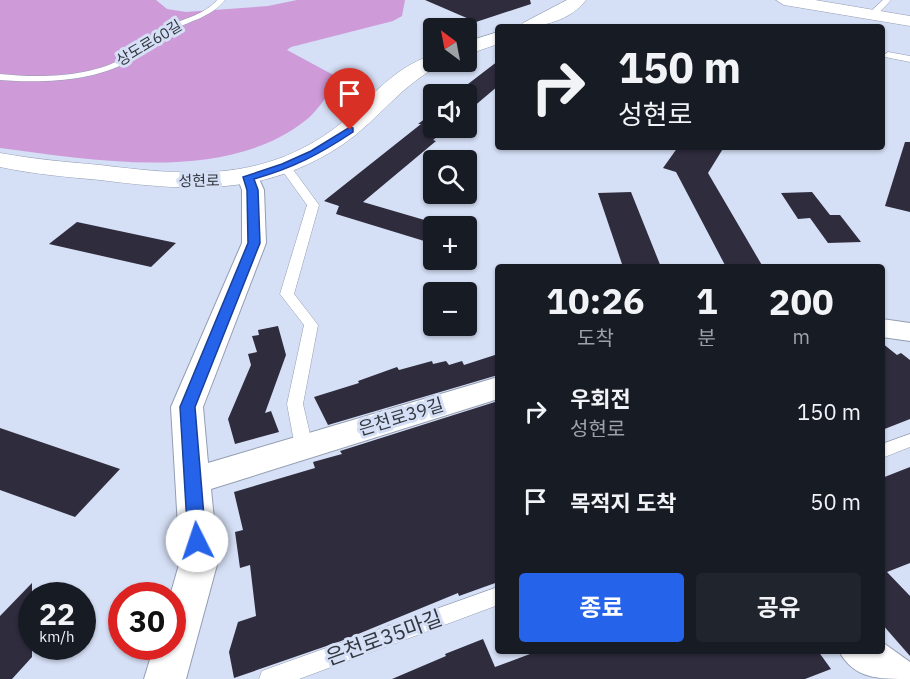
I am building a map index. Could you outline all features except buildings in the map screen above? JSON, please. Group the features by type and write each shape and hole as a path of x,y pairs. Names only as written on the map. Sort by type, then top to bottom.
{"street":[{"path":"535,24 578,0"},
{"path":"784,0 910,21"},
{"path":"477,45 495,39"},
{"name":"성현로","path":"0,160 170,181 250,184 314,153 350,130 403,78 423,68"},
{"path":"165,679 199,561 187,407 254,243 250,184"},
{"path":"885,328 910,332"},
{"name":"은천로39길","path":"192,481 495,389"},
{"path":"864,654 898,679"}],"lane":[{"name":"상도로60길","path":"0,77 19,80 76,74 122,63 169,29 212,10 221,0"},
{"path":"873,15 887,0"},
{"path":"888,55 910,59"},
{"path":"285,166 313,206 287,294 311,325 295,404 304,447"},
{"path":"885,450 910,440"},
{"name":"은천로35마길","path":"270,679 495,597"}],"shaded area":[{"path":"0,0 156,0 167,9 186,12 268,6 297,0 405,0 402,16 393,21 291,47 287,50 337,77 337,81 327,96 306,120 274,140 238,153 199,160 158,162 76,158 0,148"}],"route":[{"path":"197,541 187,407 254,243 253,190 248,177 285,166 314,153 350,130"}]}
